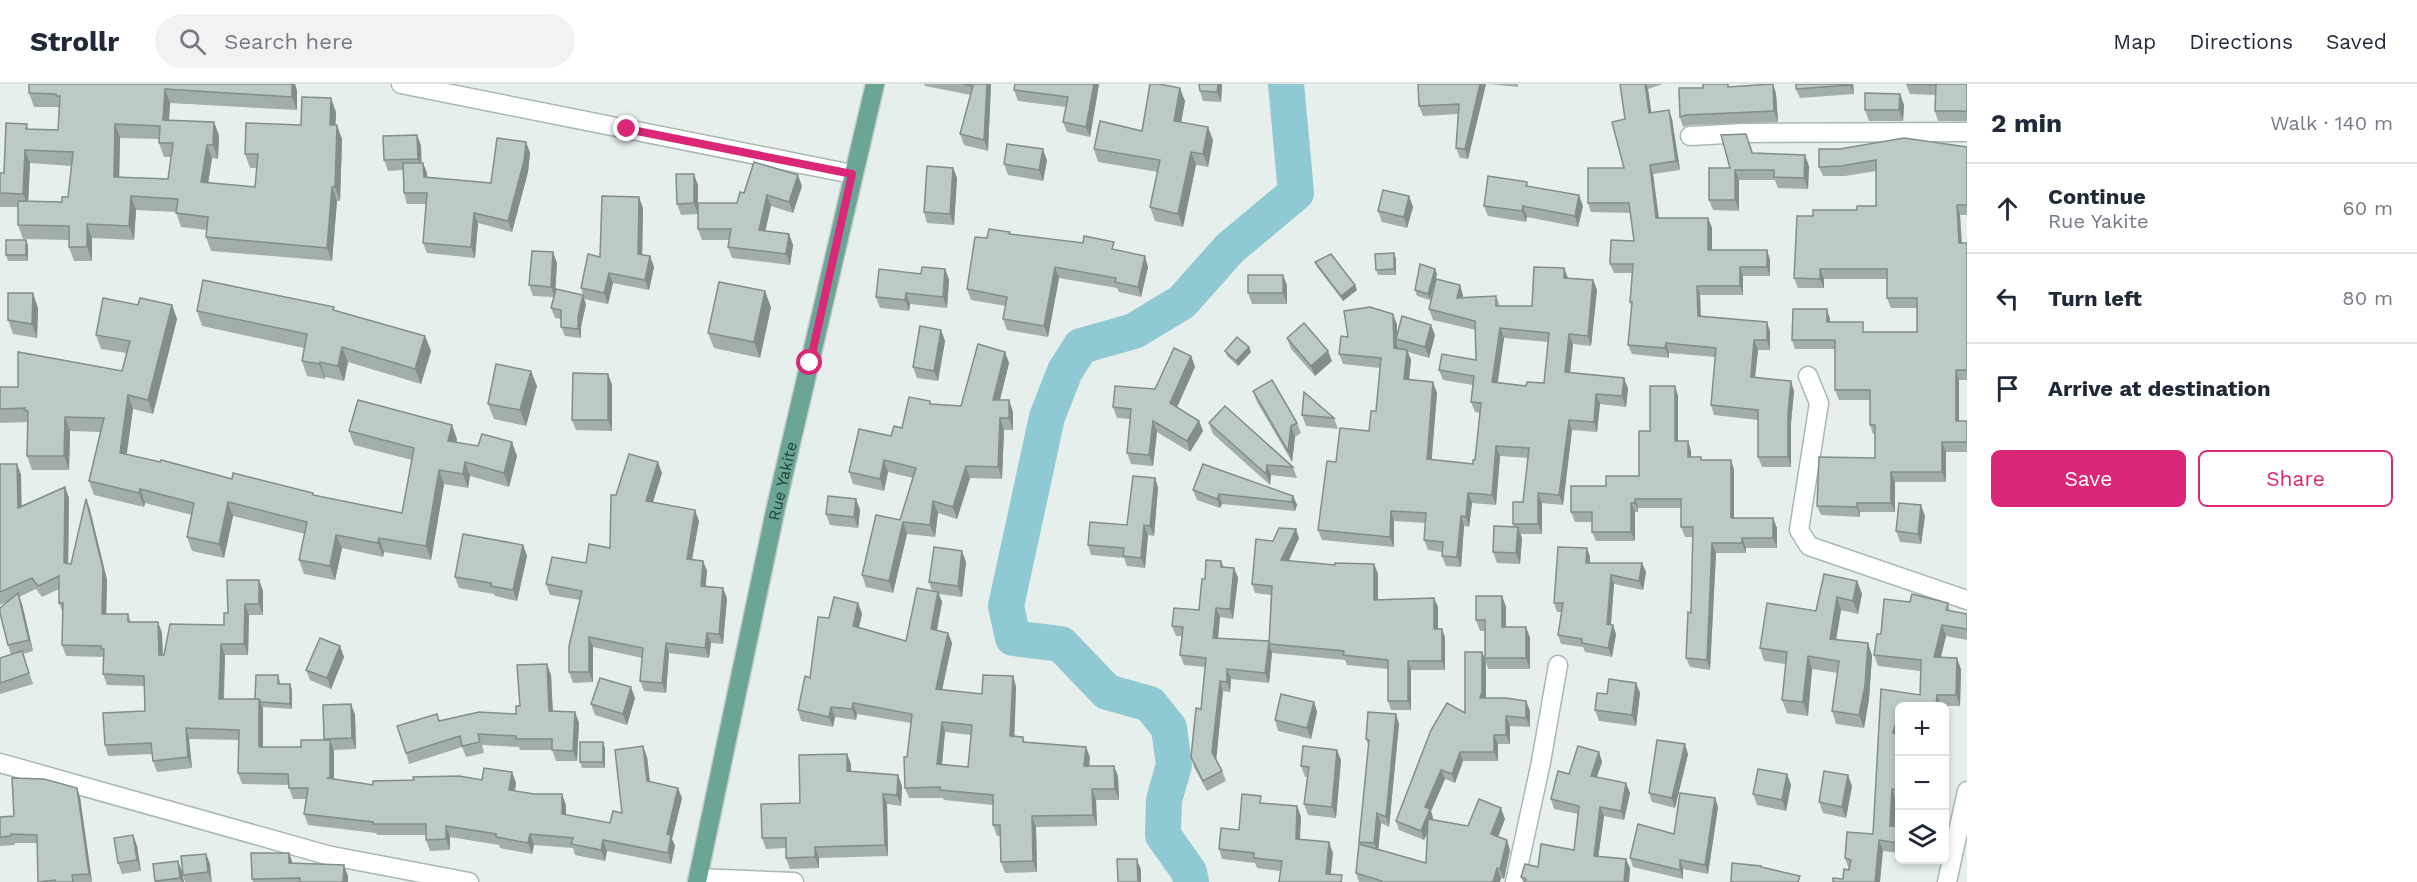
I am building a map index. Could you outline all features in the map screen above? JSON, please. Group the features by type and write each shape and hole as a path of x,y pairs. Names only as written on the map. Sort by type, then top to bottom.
{"main road":[{"name":"Rue Yakite","path":"697,880 776,507 852,174 875,84"}],"street":[{"path":"401,84 852,174"},
{"path":"1690,135 1967,132"},
{"path":"1808,376 1819,403 1799,530 1809,546 1967,600"},
{"path":"1515,882 1541,762 1558,665"},
{"path":"0,763 327,855 470,882"},
{"path":"1947,882 1967,791"},
{"path":"697,880 794,882"}],"building":[{"path":"29,84 292,84 292,97 165,89 163,120 214,122 213,145 207,145 201,182 255,187 258,154 245,154 246,123 301,125 302,97 331,98 330,125 337,125 335,187 332,187 327,248 206,237 208,217 176,213 178,199 131,196 129,226 87,224 87,247 69,247 69,226 18,225 18,201 62,202 62,197 68,197 73,152 25,150 23,194 0,193 0,173 4,173 6,123 27,124 26,129 58,130 60,96 29,93","holes":["115,124 160,126 159,143 173,143 168,179 114,177"]},
{"path":"963,84 987,84 984,140 960,134 973,86"},
{"path":"1015,84 1094,84 1086,127 1063,122 1068,97 1014,90"},
{"path":"1150,84 1180,88 1174,121 1208,127 1203,154 1191,152 1178,214 1150,207 1160,160 1094,149 1100,121 1142,131"},
{"path":"1199,84 1218,84 1217,92 1200,91"},
{"path":"1418,84 1480,84 1465,149 1456,148 1459,104 1419,106"},
{"path":"1620,84 1645,84 1649,113 1669,110 1676,161 1650,165 1656,218 1708,218 1708,250 1767,250 1767,267 1740,267 1740,286 1697,286 1698,316 1767,322 1767,340 1754,340 1751,377 1791,381 1788,457 1758,457 1758,410 1711,405 1716,348 1666,343 1665,348 1628,345 1633,264 1610,264 1611,240 1634,241 1629,203 1588,203 1588,168 1624,168 1612,122 1625,119"},
{"path":"1703,84 1728,84 1728,87 1773,84 1774,111 1680,117 1679,88 1703,88"},
{"path":"1796,84 1850,84 1850,85 1796,89"},
{"path":"1906,84 1967,84 1967,112 1935,111 1936,85"},
{"path":"1865,93 1900,94 1899,110 1865,110"},
{"path":"1746,134 1752,153 1805,155 1804,178 1774,177 1774,170 1735,170 1735,200 1709,200 1709,168 1730,168 1721,135"},
{"path":"417,135 418,159 384,160 383,136"},
{"path":"497,138 526,142 524,161 508,221 474,213 471,247 423,243 427,193 404,193 403,163 423,163 424,177 491,183"},
{"path":"1904,138 1967,147 1967,205 1957,205 1959,243 1967,243 1967,370 1956,370 1956,421 1967,421 1967,442 1942,442 1942,472 1891,472 1891,503 1857,503 1857,507 1817,506 1819,457 1875,458 1875,425 1870,425 1870,390 1835,390 1835,340 1792,340 1793,309 1827,309 1827,322 1863,322 1863,332 1917,332 1917,298 1887,298 1887,269 1820,269 1820,279 1794,278 1797,216 1813,216 1813,210 1857,210 1857,206 1876,206 1876,160 1819,167 1819,149 1840,149"},
{"path":"1007,144 1043,149 1039,170 1004,164"},
{"path":"754,162 798,175 789,202 767,195 759,230 789,234 786,254 728,247 731,229 698,229 698,203 737,203 740,192 744,193"},
{"path":"927,166 953,168 950,214 924,212"},
{"path":"676,174 694,174 694,203 677,204"},
{"path":"1488,176 1527,182 1526,186 1579,195 1575,216 1523,206 1522,211 1484,206"},
{"path":"1383,190 1409,196 1404,217 1378,211"},
{"path":"602,196 639,197 638,254 650,256 645,280 609,273 604,293 581,288 588,254 600,257"},
{"path":"989,229 1010,232 1009,234 1083,243 1084,236 1114,242 1112,249 1145,256 1138,287 1115,282 1116,278 1055,267 1044,326 1003,319 1007,297 967,289 975,237 987,238"},
{"path":"6,240 26,240 26,255 6,255"},
{"path":"532,251 553,252 551,287 529,285"},
{"path":"1394,253 1394,269 1376,270 1375,254"},
{"path":"1331,254 1355,285 1341,296 1315,262"},
{"path":"1420,264 1435,269 1428,294 1415,290"},
{"path":"922,267 945,269 943,297 906,293 905,300 876,297 879,269 921,274"},
{"path":"1534,267 1564,268 1564,278 1593,280 1588,336 1569,334 1565,372 1624,378 1622,396 1596,394 1594,422 1569,420 1559,495 1538,493 1538,524 1513,524 1513,502 1523,502 1529,448 1496,446 1492,495 1468,493 1466,517 1461,516 1457,557 1442,556 1443,542 1424,540 1426,513 1391,511 1390,537 1318,530 1327,461 1336,462 1340,428 1369,431 1371,411 1376,411 1381,358 1339,354 1341,336 1348,337 1344,311 1370,307 1393,314 1394,348 1407,350 1404,379 1433,382 1427,459 1473,464 1481,403 1471,402 1474,376 1439,370 1442,354 1476,360 1475,321 1429,309 1436,279 1460,285 1457,298 1496,296 1496,306 1532,306","holes":["1500,328 1549,333 1544,383 1527,382 1526,386 1492,382"]},
{"path":"1248,275 1283,275 1283,293 1248,293"},
{"path":"203,280 334,307 333,310 425,336 415,369 342,347 338,366 302,361 307,334 197,311"},
{"path":"719,282 765,291 754,342 708,333"},
{"path":"556,289 583,295 578,329 561,327 561,310 551,308"},
{"path":"8,293 33,293 32,324 8,320"},
{"path":"103,298 138,305 140,298 172,305 148,400 128,395 120,453 160,462 161,460 232,479 233,473 313,493 313,495 402,513 414,448 349,431 358,400 452,425 448,441 478,446 482,434 512,442 504,473 465,462 463,474 439,470 426,546 379,538 378,543 336,535 330,566 299,560 307,522 228,502 219,544 187,537 194,503 140,489 139,493 89,481 104,418 65,417 64,456 27,456 28,411 24,410 25,408 0,409 0,387 18,387 18,352 122,371 130,341 96,335"},
{"path":"1402,316 1431,325 1425,347 1396,339"},
{"path":"1304,323 1328,351 1311,366 1287,338"},
{"path":"920,326 941,330 934,371 913,367"},
{"path":"1237,337 1249,347 1236,361 1225,351"},
{"path":"978,344 1005,352 993,400 1009,400 1009,418 1000,418 998,467 966,466 953,507 933,501 930,525 903,522 889,581 862,575 876,515 900,520 916,468 884,460 880,479 849,472 859,429 891,436 894,426 902,428 909,397 930,401 930,404 961,406"},
{"path":"1174,348 1191,356 1170,403 1199,421 1187,441 1153,421 1149,455 1127,453 1131,409 1113,407 1115,386 1155,389"},
{"path":"496,364 531,371 520,410 488,404"},
{"path":"573,373 608,374 608,420 572,420"},
{"path":"1272,380 1297,423 1291,426 1288,451 1253,391"},
{"path":"1650,386 1675,386 1675,441 1688,441 1688,457 1701,457 1701,460 1731,460 1731,518 1773,518 1773,538 1742,538 1742,543 1712,543 1707,660 1686,658 1688,612 1691,613 1693,527 1681,527 1681,499 1635,499 1635,503 1631,503 1631,532 1592,532 1592,512 1571,512 1571,486 1606,486 1606,476 1639,476 1639,431 1650,431"},
{"path":"1304,392 1334,418 1302,415"},
{"path":"1225,406 1293,467 1267,465 1266,474 1209,423"},
{"path":"629,454 658,462 646,501 695,510 687,559 703,561 701,586 723,588 719,634 707,633 705,648 666,643 662,683 640,681 643,648 589,637 589,672 569,672 569,646 582,591 546,584 552,557 586,563 589,544 610,548 611,495 616,495"},
{"path":"0,464 17,464 18,508 65,487 64,563 71,564 86,499 103,569 102,614 128,614 128,622 158,622 159,655 164,655 170,624 224,625 224,613 228,613 227,580 259,580 259,604 245,604 244,644 221,644 219,699 259,699 259,747 301,747 301,740 330,740 330,777 327,778 373,785 373,781 414,780 413,777 459,776 482,780 484,768 512,772 509,790 534,794 562,794 562,814 610,823 613,811 622,813 615,750 643,746 647,781 678,788 667,834 671,835 668,853 603,840 601,850 571,844 573,838 530,834 528,843 496,837 496,834 446,826 446,839 426,840 426,824 373,824 373,822 304,814 308,788 289,788 288,774 238,773 239,730 186,728 188,757 153,761 151,743 105,745 103,713 145,711 144,676 103,674 104,649 101,649 101,646 62,645 63,603 59,603 59,576 38,586 32,578 0,592"},
{"path":"1203,464 1293,496 1292,502 1219,494 1217,499 1193,490"},
{"path":"1133,476 1155,478 1150,526 1144,525 1141,558 1123,556 1124,548 1088,545 1090,522 1127,525"},
{"path":"828,496 856,499 854,517 826,514"},
{"path":"1899,503 1921,505 1918,534 1896,531"},
{"path":"1494,526 1518,527 1516,553 1493,552"},
{"path":"1279,528 1296,529 1281,560 1335,565 1335,563 1374,564 1374,600 1434,598 1434,629 1442,629 1442,661 1408,661 1408,701 1388,701 1388,660 1343,655 1344,651 1269,644 1272,586 1252,584 1256,539 1273,541"},
{"path":"463,534 523,545 513,590 491,586 491,583 455,577"},
{"path":"934,547 962,551 958,586 929,582"},
{"path":"1558,547 1587,548 1586,563 1642,563 1639,581 1611,575 1607,624 1613,625 1608,648 1582,643 1582,639 1558,635 1563,603 1554,603"},
{"path":"1206,560 1221,561 1221,567 1234,568 1230,609 1216,608 1213,638 1269,641 1265,673 1227,669 1227,682 1220,681 1212,752 1222,771 1203,781 1191,757 1196,708 1201,709 1206,658 1180,655 1183,627 1172,626 1174,608 1199,610"},
{"path":"1824,574 1857,581 1853,601 1837,597 1830,639 1868,643 1865,686 1859,715 1832,711 1839,661 1808,656 1803,702 1782,700 1787,652 1760,648 1767,603 1816,611"},
{"path":"917,588 938,592 931,629 948,633 936,689 982,694 983,675 1013,676 1010,736 1023,737 1023,742 1086,747 1084,766 1114,766 1115,789 1092,789 1093,815 1032,816 1033,861 1001,862 1000,825 993,825 993,795 940,790 940,787 905,788 904,757 907,757 912,714 853,703 852,709 831,707 829,717 798,710 805,676 810,678 818,617 829,618 834,597 858,603 853,626 906,641","holes":["942,722 972,725 968,767 937,764"]},
{"path":"18,593 29,640 8,645 0,608"},
{"path":"1912,594 1948,603 1946,610 1967,614 1967,629 1942,625 1934,657 1957,658 1956,695 1937,695 1936,702 1895,702 1893,733 1895,734 1895,789 1892,789 1890,826 1895,827 1895,842 1879,840 1875,882 1833,882 1833,878 1843,879 1844,869 1849,870 1851,860 1845,858 1847,832 1873,834 1881,689 1920,695 1921,660 1874,655 1877,634 1881,634 1884,599 1910,602"},
{"path":"1476,596 1502,596 1502,627 1526,627 1526,658 1485,658 1485,620 1476,620"},
{"path":"320,638 340,646 327,678 306,670"},
{"path":"22,651 29,673 0,683 0,658"},
{"path":"1465,652 1482,652 1480,698 1526,701 1526,718 1506,716 1506,735 1494,735 1494,752 1460,752 1452,774 1441,770 1425,807 1430,809 1421,831 1396,821 1431,730 1447,703 1465,713"},
{"path":"547,664 549,711 575,712 573,751 552,750 552,739 516,739 516,736 478,734 480,742 462,746 460,736 406,753 397,726 437,714 439,721 479,712 516,714 516,706 520,706 517,665"},
{"path":"256,675 278,675 278,684 290,684 290,704 261,702 255,699"},
{"path":"600,678 631,687 623,714 591,704"},
{"path":"1609,679 1636,683 1632,715 1595,710 1597,693 1607,694"},
{"path":"1281,694 1314,702 1307,728 1275,720"},
{"path":"351,704 352,738 324,739 323,705"},
{"path":"1368,712 1396,714 1386,817 1377,813 1374,843 1359,842 1369,740 1366,739"},
{"path":"1657,740 1685,744 1672,798 1649,793"},
{"path":"580,742 603,742 603,762 580,762"},
{"path":"1303,746 1337,750 1332,807 1304,804 1309,767 1301,766"},
{"path":"1578,746 1599,752 1591,776 1626,783 1621,811 1600,807 1594,856 1626,859 1624,882 1525,882 1526,879 1521,877 1525,864 1538,867 1541,844 1574,850 1579,806 1551,799 1558,771 1569,774"},
{"path":"847,754 847,771 898,775 897,795 883,794 885,845 815,847 815,857 786,858 786,838 762,838 761,804 800,803 799,755"},
{"path":"1758,769 1787,774 1782,800 1753,794"},
{"path":"1824,771 1848,775 1842,807 1819,802"},
{"path":"12,778 44,779 77,788 89,874 72,875 73,882 55,882 55,880 38,882 37,835 11,834 11,836 0,837 0,817 14,816"},
{"path":"1680,793 1715,798 1705,865 1680,860 1680,870 1630,858 1638,824 1674,834"},
{"path":"1242,794 1261,796 1260,803 1297,806 1296,839 1329,842 1326,874 1342,875 1341,882 1279,882 1282,861 1254,858 1254,853 1219,849 1221,828 1239,830"},
{"path":"1479,799 1501,808 1491,834 1507,840 1500,869 1497,868 1493,882 1382,882 1356,873 1359,844 1426,863 1428,819 1468,826"},
{"path":"133,835 137,860 118,863 114,838"},
{"path":"251,853 289,853 289,863 344,865 343,882 300,882 300,878 252,879"},
{"path":"206,854 208,872 183,875 181,856"},
{"path":"1117,859 1137,859 1138,882 1118,882"},
{"path":"178,861 180,878 155,881 153,864"},
{"path":"1732,863 1761,866 1800,876 1798,882 1731,882"}],"waterway":[{"path":"1191,882 1189,872 1163,835 1164,800 1174,765 1169,728 1150,704 1107,692 1061,644 1013,638 1006,606 1047,417 1065,371 1081,346 1134,331 1182,302 1230,248 1296,193 1286,84"}],"route":[{"path":"627,129 852,174 810,363"}]}
